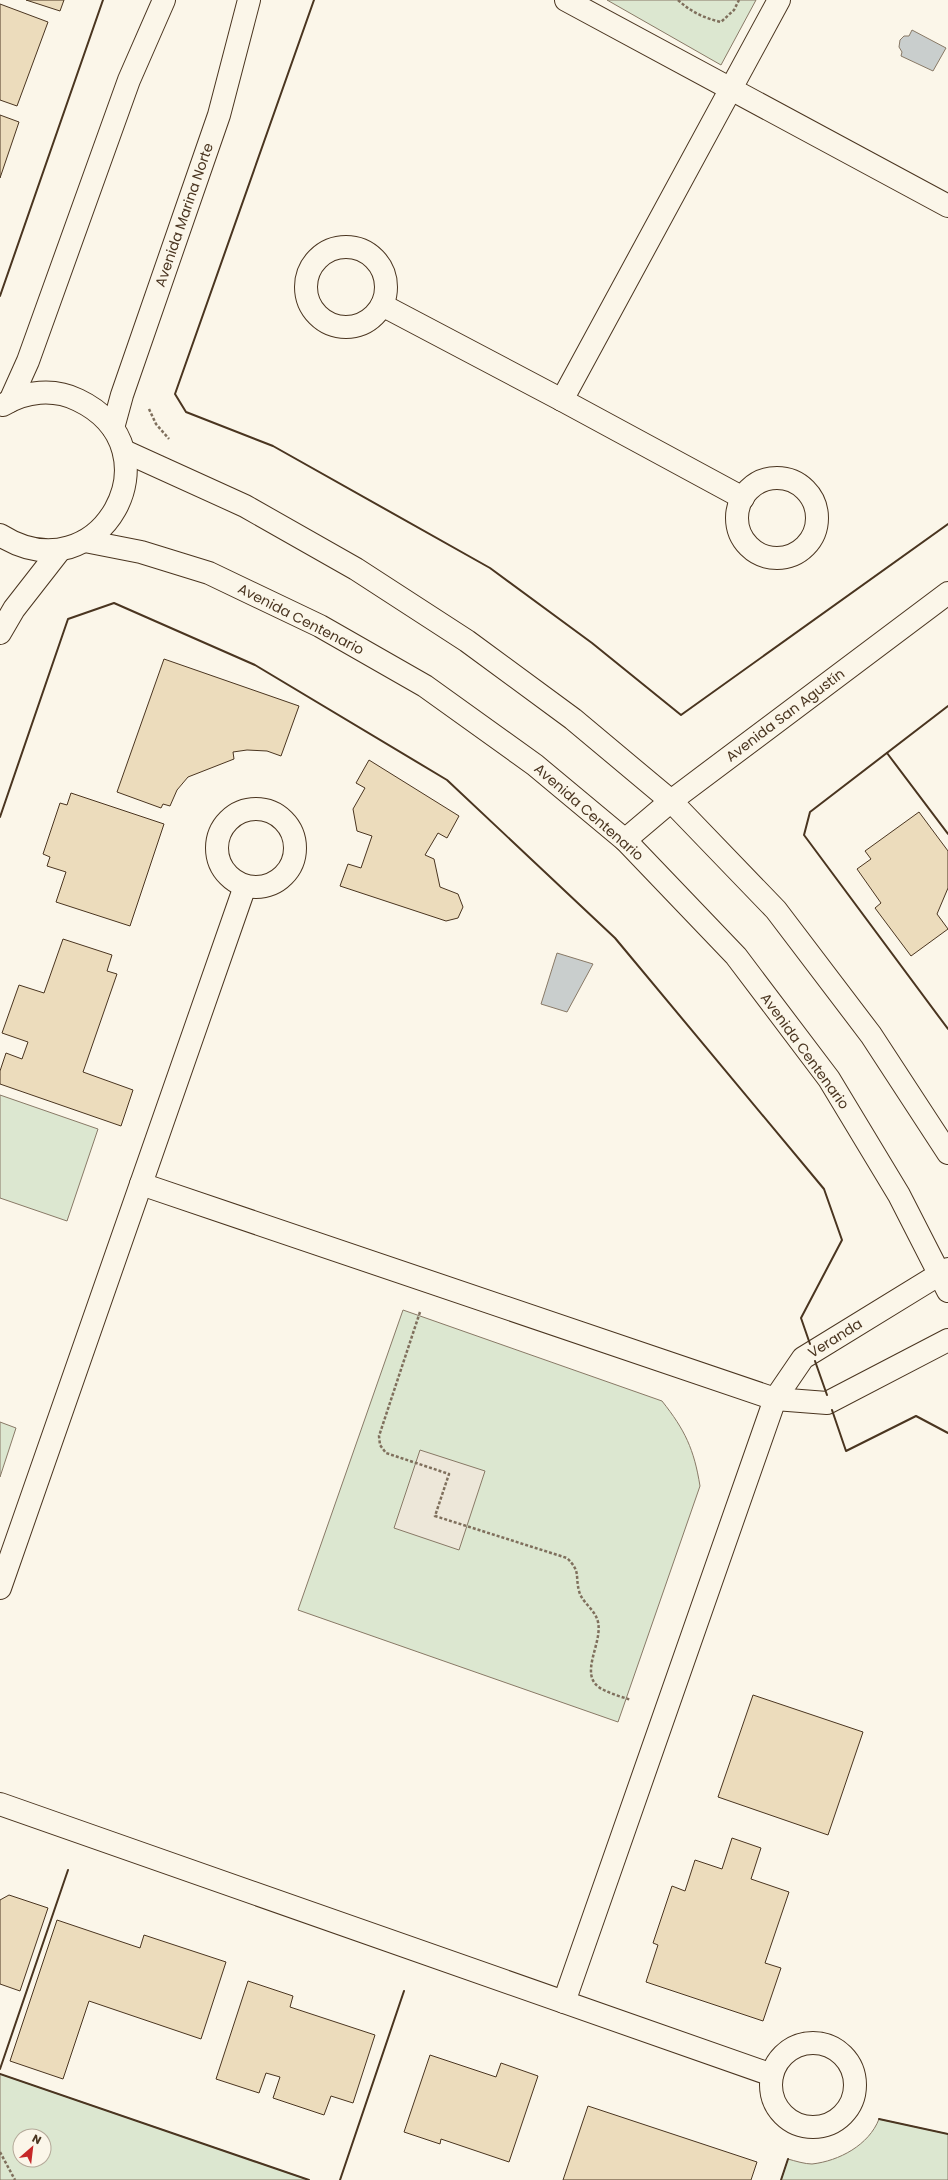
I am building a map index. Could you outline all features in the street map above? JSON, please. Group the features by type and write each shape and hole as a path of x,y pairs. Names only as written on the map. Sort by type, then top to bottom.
{"street":[{"path":"5,404 28,361 129,80 164,0"},
{"name":"Avenida Marina Norte","path":"113,428 122,395 219,115 248,0"},
{"path":"566,0 730,90 948,206"},
{"path":"562,400 779,0"},
{"path":"382,305 562,400 742,498"},
{"path":"0,535 15,544 37,550 60,550 85,541 106,525 120,503 126,477 124,451 113,428 93,407 67,394 38,392 5,404"},
{"path":"124,451 245,506 356,569 460,637 573,719 671,801 776,910 871,1035 948,1153"},
{"name":"Avenida Centenario","path":"85,541 140,552 209,573 320,626 425,686 535,765 625,840 736,956 829,1079 899,1196 945,1278"},
{"path":"0,633 14,609 60,550"},
{"name":"Avenida San Agustín","path":"625,840 671,801 948,593"},
{"path":"0,1588 245,886"},
{"path":"141,1184 775,1399 827,1403 948,1340"},
{"name":"Veranda","path":"564,2002 775,1399 803,1358 945,1278"},
{"path":"0,1804 772,2075"}],"path":[{"path":"678,0 687,8 706,19 721,22 734,10 739,0"},
{"path":"148,407 156,424 175,446 166,469"},
{"path":"420,1312 379,1436 380,1445 386,1453 448,1474 435,1516 567,1558 576,1566 579,1576 579,1591 584,1601 593,1610 598,1621 598,1642 590,1667 591,1678 601,1689 631,1700"},
{"path":"0,2152 15,2180"}],"green space":[{"path":"607,0 756,0 721,65"},
{"path":"0,1095 98,1129 67,1221 0,1198"},
{"path":"403,1310 662,1401 683,1431 695,1461 700,1486 618,1722 298,1610"},
{"path":"0,1422 16,1428 0,1477"},
{"path":"0,2074 309,2180 0,2180"},
{"path":"879,2119 948,2134 948,2180 781,2180 788,2159 812,2164 842,2155 861,2144 868,2137"}],"shaded area":[{"path":"912,30 946,48 933,71 901,56 902,52 899,47 900,40 904,36 909,36"},
{"path":"557,953 593,964 567,1012 541,1004"},
{"path":"420,1450 485,1471 459,1550 394,1528"}],"building":[{"path":"26,0 64,0 60,11"},
{"path":"0,4 48,22 17,106 0,100"},
{"path":"0,115 19,122 0,178"},
{"path":"164,659 299,706 281,756 267,751 247,750 233,752 234,759 188,777 177,790 170,806 163,804 161,808 117,792"},
{"path":"369,760 459,816 447,838 438,833 425,855 434,859 440,887 458,894 463,907 458,918 446,921 340,886 348,864 361,868 372,836 357,831 353,809 365,788 356,783"},
{"path":"71,793 164,824 130,926 56,902 66,872 47,866 50,857 43,854 60,803 67,805"},
{"path":"919,812 948,851 948,888 937,914 948,929 911,956 875,908 881,903 857,869 871,859 865,851"},
{"path":"63,939 112,955 107,971 117,974 83,1072 133,1090 121,1126 0,1084 0,1071 6,1053 22,1059 28,1042 2,1033 19,985 44,993"},
{"path":"753,1695 863,1732 828,1835 718,1797"},
{"path":"732,1838 761,1848 751,1879 789,1892 765,1963 781,1968 763,2021 646,1982 658,1945 653,1943 672,1886 685,1891 695,1860 722,1869"},
{"path":"9,1895 48,1908 20,1991 0,1984 0,1900"},
{"path":"57,1920 140,1948 144,1935 226,1962 201,2039 89,2001 63,2079 10,2061"},
{"path":"248,1981 293,1996 290,2007 375,2035 353,2103 331,2096 324,2115 273,2098 280,2077 266,2073 259,2093 216,2079"},
{"path":"430,2055 496,2077 501,2063 538,2076 509,2162 441,2139 440,2144 404,2132"},
{"path":"588,2106 757,2162 751,2180 563,2180"}],"wall":[{"path":"0,296 103,0"},
{"path":"314,0 175,394 186,412 273,446 490,568 592,643 681,715 948,524"},
{"path":"0,817 68,619 114,603 255,665 447,780 615,938 824,1189 842,1240 801,1318 810,1344"},
{"path":"948,706 810,812 804,835 948,1029"},
{"path":"887,753 948,834"},
{"path":"815,1361 827,1395"},
{"path":"832,1410 846,1451 916,1416 948,1433"},
{"path":"0,2069 68,1870"},
{"path":"340,2180 404,1991"},
{"path":"0,2074 309,2180"},
{"path":"879,2119 948,2134"},
{"path":"781,2180 788,2159"}]}
